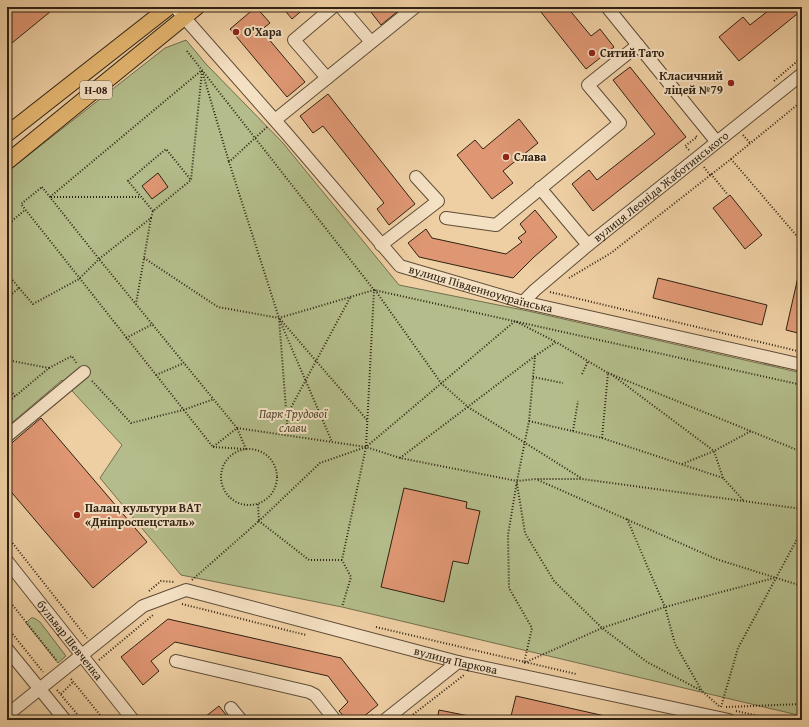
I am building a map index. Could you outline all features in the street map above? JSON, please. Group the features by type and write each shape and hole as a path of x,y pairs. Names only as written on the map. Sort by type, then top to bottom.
{"main road":[{"name":"Н-08","path":"7,134 169,7"},
{"name":"Н-08","path":"7,162 180,12 197,7"}],"street":[{"path":"327,78 294,40 333,7"},
{"path":"341,7 371,42"},
{"path":"275,120 415,7"},
{"path":"607,7 716,142"},
{"name":"вулиця Південноукраїнська","path":"180,12 400,266 523,302 802,365"},
{"path":"446,218 496,225 620,123 588,85 638,45"},
{"name":"вулиця Леоніда Жаботинського","path":"523,302 588,245 802,74"},
{"path":"381,245 438,201 416,177"},
{"path":"540,188 588,245"},
{"path":"7,436 84,372"},
{"name":"бульвар Шевченка","path":"7,561 133,720"},
{"path":"7,715 143,606 186,590"},
{"name":"вулиця Паркова","path":"186,590 458,662 721,716"},
{"path":"7,648 65,720"},
{"path":"176,661 308,692 314,695 335,720"},
{"path":"385,720 458,662"},
{"path":"231,708 241,720"}],"path":[{"path":"188,51 374,290 441,383 468,407 582,479"},
{"path":"202,70 229,162 279,318 332,442"},
{"path":"136,304 153,210 191,180 202,70"},
{"path":"50,197 202,70"},
{"path":"566,280 611,253 711,175 802,101"},
{"path":"229,162 275,120"},
{"path":"736,127 750,143"},
{"path":"692,131 697,137 685,146 728,195"},
{"path":"153,210 128,181 166,149 191,180"},
{"path":"731,159 802,242"},
{"path":"246,449 235,452 227,460 222,471 222,483 226,494 235,501 246,505 258,504 268,498 275,488 277,477 275,466 268,456 258,450 246,449 213,447 20,204 42,187 237,428 246,449"},
{"path":"50,197 141,196"},
{"path":"7,225 25,210"},
{"path":"7,273 33,304 79,279 99,259 151,218"},
{"path":"144,258 218,307 279,318 374,290 802,385"},
{"path":"553,287 546,291 802,352"},
{"path":"7,298 19,288"},
{"path":"342,607 351,577 342,560 366,447 374,290"},
{"path":"287,417 351,296"},
{"path":"279,318 367,420"},
{"path":"279,318 288,435"},
{"path":"515,321 556,342 608,373 714,451 723,478 744,501"},
{"path":"186,590 189,583 259,521 320,463 366,447 515,321"},
{"path":"126,338 153,324"},
{"path":"400,458 535,356 556,342"},
{"path":"7,403 49,368 72,356 84,372 131,423 183,410 214,399"},
{"path":"535,356 529,421 516,481 508,535 509,588 532,628 524,662 602,628 665,607 776,578"},
{"path":"7,360 49,368"},
{"path":"582,374 588,361"},
{"path":"156,375 184,363"},
{"path":"608,373 802,452"},
{"path":"602,438 608,373"},
{"path":"533,376 563,383"},
{"path":"7,386 15,396"},
{"path":"573,431 578,401"},
{"path":"529,421 602,438 723,478"},
{"path":"213,447 237,428 366,447 400,458 516,481 536,479 582,479 802,509"},
{"path":"681,464 714,451 751,432"},
{"path":"536,479 716,559 802,586"},
{"path":"516,481 525,533 554,581 602,628 647,662 702,691"},
{"path":"258,504 259,521 309,560 342,560"},
{"path":"627,520 665,607 675,644 702,691 721,716"},
{"path":"721,716 738,648 802,530"},
{"path":"7,598 104,720"},
{"path":"178,603 188,605"},
{"path":"99,660 158,612"},
{"path":"406,720 464,674"},
{"path":"61,694 73,682"},
{"path":"721,716 802,704"}],"green space":[{"name":"Парк Трудової слави","path":"186,40 206,64 283,143 399,285 528,311 802,373 802,716 342,607 181,575 100,478 122,445 62,380 7,427 7,172 165,48"},
{"path":"31,618 34,618 40,622 66,656 58,663 26,623"}],"building":[{"path":"15,7 56,7 7,47 7,13"},
{"path":"256,7 270,23 261,30 305,82 287,97 230,29"},
{"path":"282,7 306,7 292,19"},
{"path":"367,7 403,7 381,25"},
{"path":"537,7 567,7 591,36 600,29 614,47 586,69"},
{"path":"773,7 802,7 802,10 739,61 719,37 743,17 750,25"},
{"path":"630,67 686,137 593,211 572,184 589,170 597,180 655,134 613,80"},
{"path":"328,94 415,204 389,225 377,209 384,203 323,126 313,133 300,116"},
{"path":"519,119 538,143 503,171 513,183 492,199 457,155 475,140 483,149"},
{"path":"158,173 168,187 152,199 142,186"},
{"path":"730,195 762,235 745,249 713,208"},
{"path":"535,210 557,237 513,278 419,257 408,243 426,229 432,238 506,254 522,242 518,238 526,232 520,224"},
{"path":"798,277 802,278 802,334 786,330"},
{"path":"658,278 767,305 762,325 653,298"},
{"name":"Палац культури ВАТ «Дніпроспецсталь»","path":"41,418 147,542 93,588 7,487 7,447"},
{"path":"404,488 467,502 466,508 480,511 468,564 453,561 444,602 381,587"},
{"path":"168,619 341,658 378,705 359,720 347,720 339,711 348,702 328,676 175,642 151,661 159,671 143,685 121,657"},
{"path":"516,696 605,716 605,720 535,720 523,717 522,720 510,720"},
{"path":"219,706 230,720 201,720"},
{"path":"439,710 469,716 469,720 437,720"}],"place":[{"name":"О'Хара","path":"236,32"},
{"name":"Ситий Тато","path":"592,53"},
{"name":"Класичний ліцей №79","path":"731,83"},
{"name":"Слава","path":"506,157"},
{"name":"Палац культури ВАТ «Дніпроспецсталь»","path":"77,515"}]}
